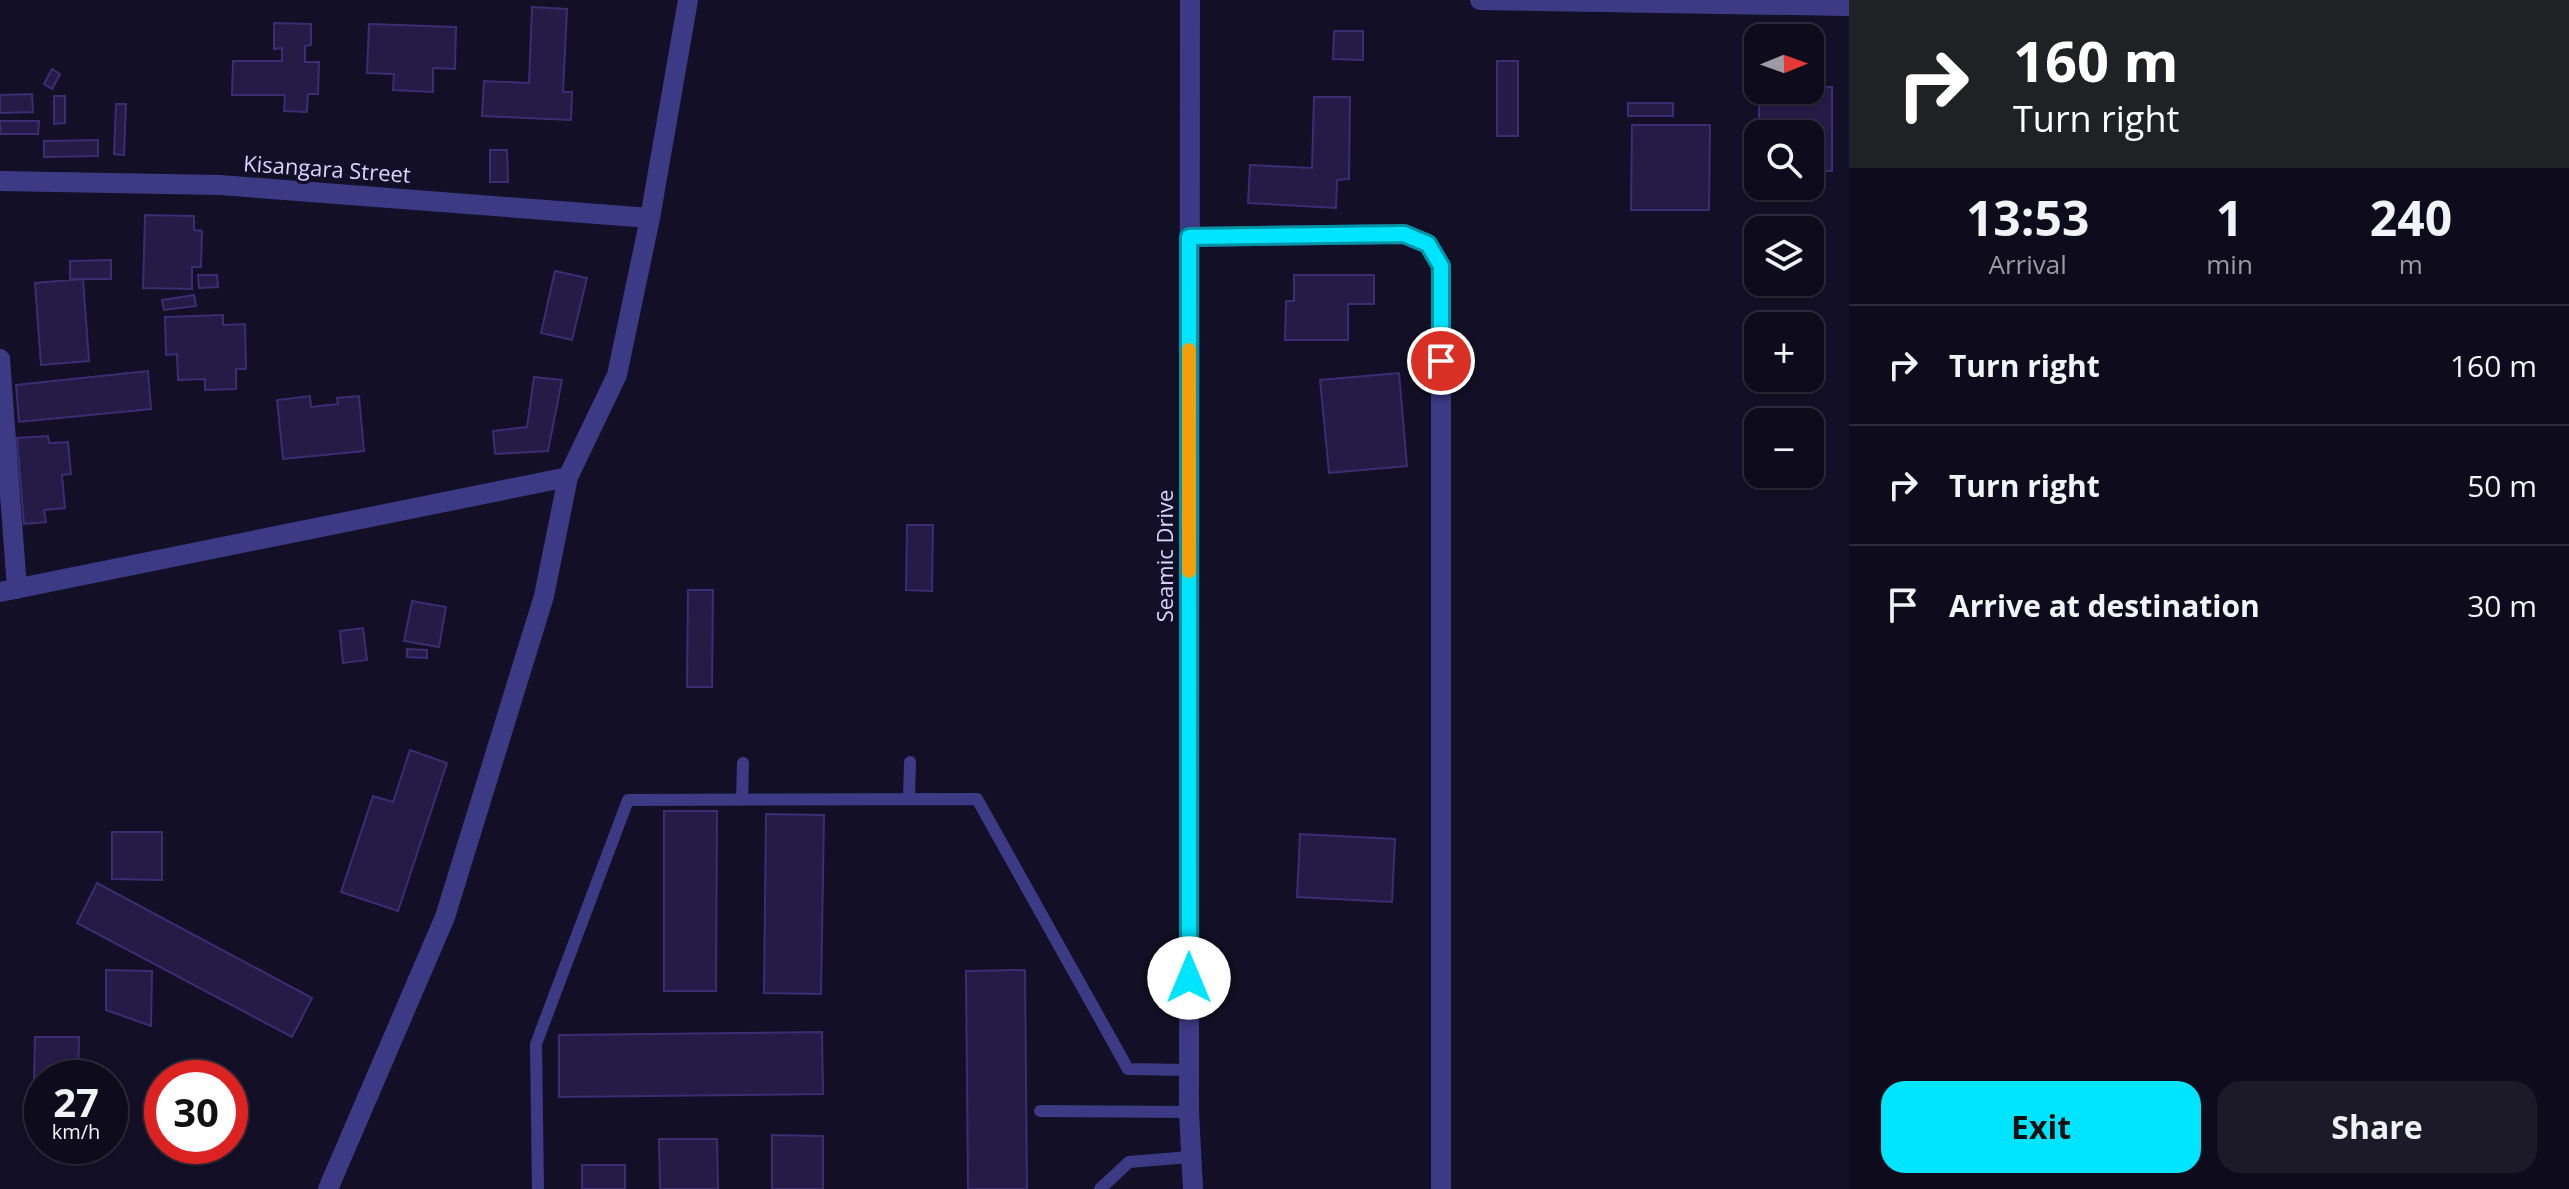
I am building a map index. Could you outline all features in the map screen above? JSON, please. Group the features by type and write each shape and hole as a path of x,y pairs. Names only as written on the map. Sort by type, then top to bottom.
{"street":[{"path":"328,1189 445,917 544,596 568,477 617,375 650,218 688,0"},
{"name":"Seamic Drive","path":"1190,0 1189,1112 1193,1189"},
{"path":"1480,0 1849,6"},
{"name":"Kisangara Street","path":"0,181 220,185 650,218"},
{"path":"1189,237 1404,234 1428,244 1441,266 1441,1189"},
{"path":"0,359 8,590 568,477"}],"lane":[{"path":"909,799 910,762"},
{"path":"742,800 743,763"},
{"path":"538,1189 536,1044 628,800 977,799 1128,1069 1189,1070"},
{"path":"1040,1111 1189,1112"},
{"path":"1100,1189 1129,1162 1190,1157"}],"building":[{"path":"532,7 567,9 563,92 572,92 571,120 482,116 484,81 529,83"},
{"path":"274,23 311,24 311,45 305,46 305,62 319,62 318,94 308,94 307,112 284,111 285,95 232,95 233,61 282,61 282,48 274,49"},
{"path":"369,24 456,27 455,69 433,68 433,92 393,90 394,74 367,73"},
{"path":"1334,31 1363,31 1363,60 1333,59"},
{"path":"1497,61 1518,61 1518,136 1497,136"},
{"path":"52,69 60,74 52,89 44,84"},
{"path":"1824,87 1832,87 1832,171 1824,171 1824,120 1759,120 1759,104 1824,104"},
{"path":"32,94 33,112 0,113 0,95"},
{"path":"54,96 65,96 65,123 54,124"},
{"path":"1314,97 1350,97 1349,179 1337,180 1336,208 1248,203 1250,165 1312,168"},
{"path":"1628,103 1673,103 1673,116 1628,116"},
{"path":"116,104 126,104 124,155 114,154"},
{"path":"0,121 39,121 38,134 0,134"},
{"path":"1632,125 1710,125 1709,210 1631,210"},
{"path":"98,140 98,156 44,157 44,141"},
{"path":"490,150 507,150 508,182 490,182"},
{"path":"145,215 194,216 194,230 202,231 201,267 192,267 192,289 143,288"},
{"path":"111,260 111,279 70,279 70,261"},
{"path":"555,271 587,278 572,340 541,333"},
{"path":"198,275 217,275 218,287 199,288"},
{"path":"1294,275 1374,275 1374,304 1348,304 1348,340 1285,340 1286,301 1294,301"},
{"path":"83,279 89,361 41,365 35,283"},
{"path":"194,295 196,306 164,310 162,300"},
{"path":"223,315 223,325 245,324 246,369 236,369 236,389 205,390 205,379 178,380 177,354 166,355 165,317"},
{"path":"148,371 151,409 19,422 16,385"},
{"path":"1399,373 1407,466 1329,473 1320,380"},
{"path":"534,377 562,380 548,451 495,454 493,431 527,427"},
{"path":"310,396 311,407 338,404 337,398 359,396 364,451 283,459 277,400"},
{"path":"48,436 49,443 68,442 71,474 62,475 65,508 44,510 46,522 24,524 17,438"},
{"path":"907,525 933,525 932,591 906,590"},
{"path":"688,590 713,590 712,687 687,687"},
{"path":"412,601 446,607 439,647 404,641"},
{"path":"363,628 367,660 343,663 340,631"},
{"path":"407,649 427,650 427,658 407,657"},
{"path":"410,750 447,763 398,911 341,892 373,796 393,802"},
{"path":"664,811 717,811 716,991 664,991"},
{"path":"766,814 824,815 821,994 764,993"},
{"path":"112,832 162,832 162,880 112,879"},
{"path":"1300,834 1395,839 1392,902 1297,897"},
{"path":"97,883 312,998 292,1037 77,923"},
{"path":"106,970 152,971 151,1026 106,1010"},
{"path":"1025,970 1027,1189 968,1189 966,971"},
{"path":"822,1032 823,1094 559,1097 559,1035"},
{"path":"35,1037 79,1037 78,1060 34,1060"},
{"path":"772,1135 823,1136 823,1189 772,1189"},
{"path":"659,1139 717,1139 718,1189 660,1189"},
{"path":"582,1165 625,1165 625,1189 582,1189"}],"slow traffic":[{"path":"1189,350 1189,571"}],"route":[{"path":"1189,978 1189,237 1404,234 1428,244 1441,266 1441,361"}]}
